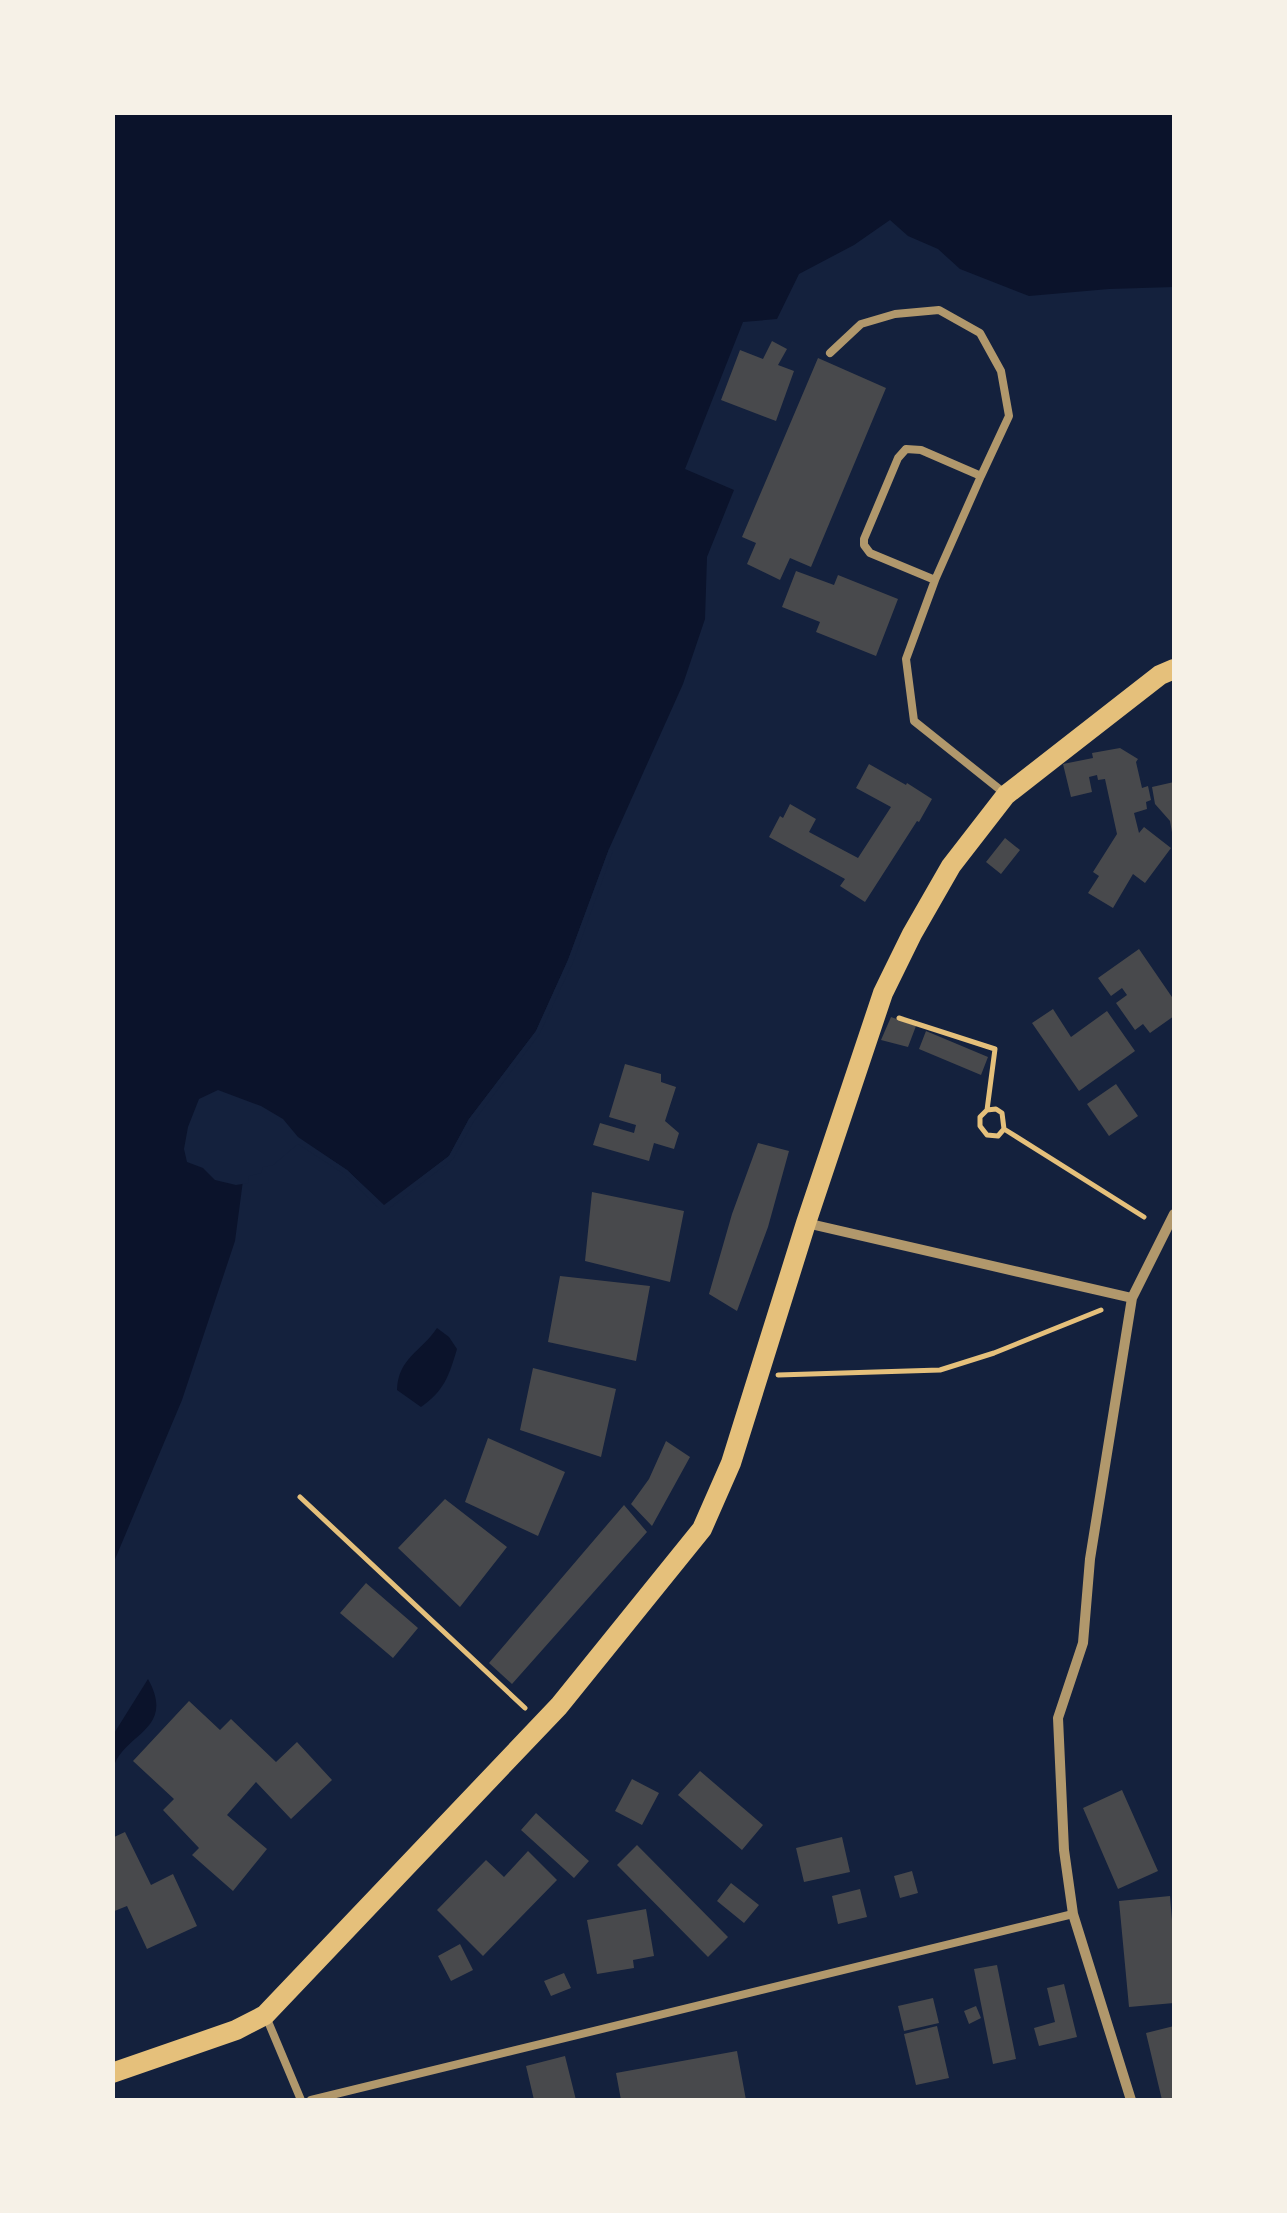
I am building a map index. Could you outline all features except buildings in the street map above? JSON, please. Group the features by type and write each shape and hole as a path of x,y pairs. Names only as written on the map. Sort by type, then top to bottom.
{"main road":[{"path":"112,2073 236,2030 265,2015 559,1706 702,1529 731,1463 883,993 912,934 951,866 1006,795 1160,675 1174,669"}],"street":[{"path":"1132,2100 1073,1914 1064,1850 1058,1718 1083,1643 1090,1559 1132,1298 1174,1214"},
{"path":"806,1224 1132,1298"}],"lane":[{"path":"830,353 861,324 895,314 938,310 980,333 1002,370 1010,416 920,614 906,658 914,721 1006,795"},
{"path":"935,580 870,553 864,545 898,458 906,449 921,450 981,476"},
{"path":"311,2100 1073,1914"},
{"path":"265,2015 302,2100"}],"path":[{"path":"878,1010 995,1049 987,1110"},
{"path":"987,1110 1002,1113 1004,1129 998,1136 987,1136 980,1126 980,1116 987,1110"},
{"path":"1004,1129 1144,1217"},
{"path":"758,1376 940,1370 994,1353 1132,1298"},
{"path":"300,1497 542,1724"}],"water":[{"path":"113,113 1174,113 1174,287 1029,296 960,269 938,249 908,236 890,220 854,245 799,274 777,319 743,322 685,469 734,490 707,557 705,619 683,684 609,849 568,960 536,1031 469,1119 449,1156 384,1206 347,1170 298,1138 244,1173 235,1241 182,1400 113,1564"},
{"path":"437,1328 457,1349 445,1382 421,1407 397,1390 398,1379 406,1363"},
{"path":"148,1679 155,1696 152,1721 126,1747 113,1769 113,1735"}],"pier":[{"path":"609,849 613,851 573,962 540,1033 474,1121 453,1159 387,1210 381,1210 344,1174 298,1144 273,1165 263,1167 261,1173 249,1176 248,1183 236,1185 215,1180 203,1168 187,1162 184,1149 188,1127 199,1099 218,1090 283,1119 298,1137 347,1170 384,1205 449,1156 469,1119 536,1031 568,960"}]}
